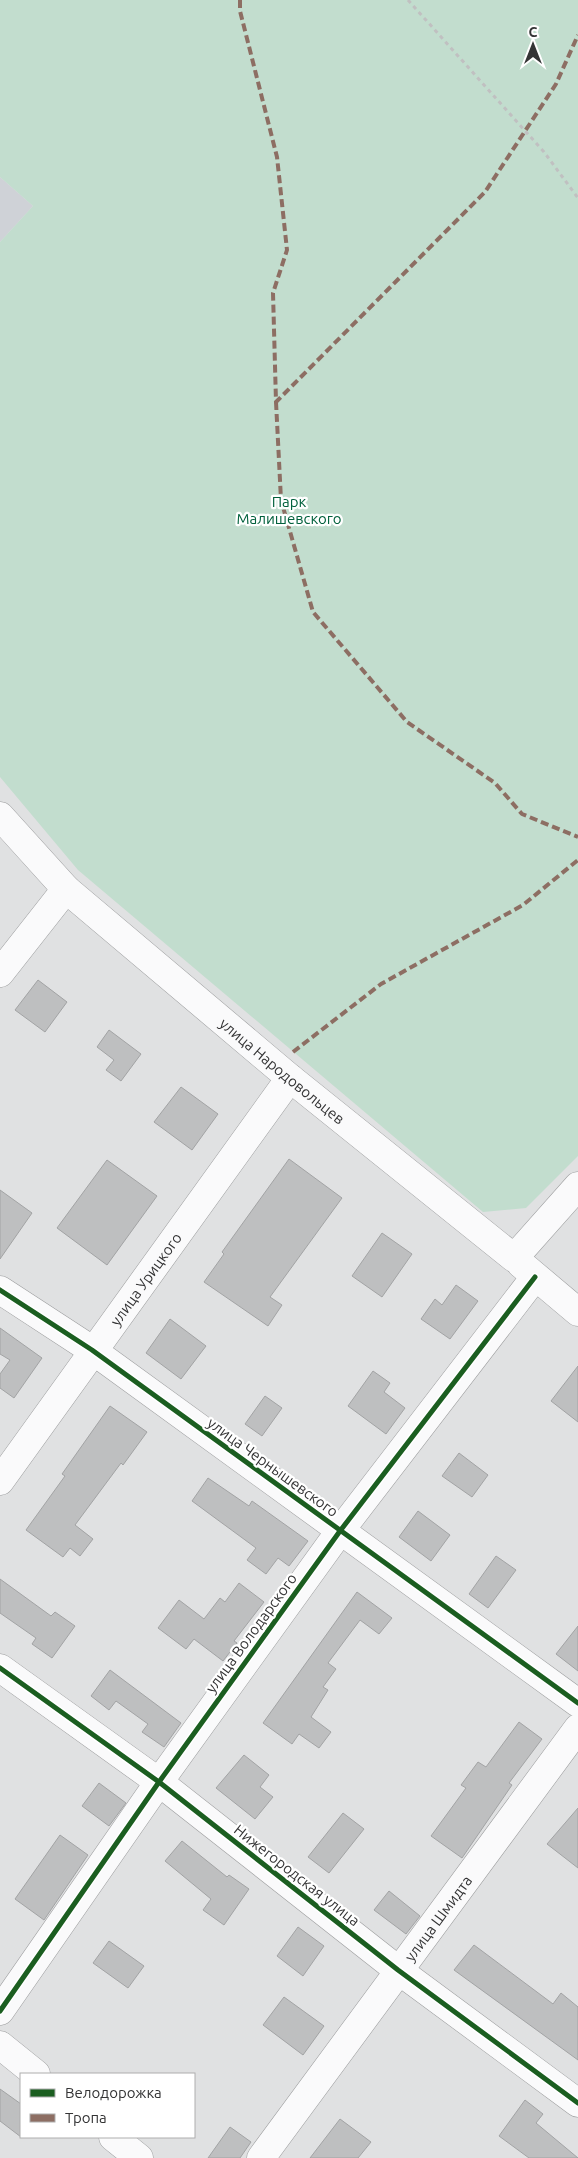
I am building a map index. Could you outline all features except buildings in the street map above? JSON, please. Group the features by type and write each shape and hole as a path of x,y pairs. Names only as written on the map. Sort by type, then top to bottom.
{"street":[{"name":"улица Народовольцев","path":"0,816 66,889 290,1078 514,1258 534,1277 578,1312"},
{"path":"0,973 66,889"},
{"name":"улица Урицкого","path":"0,1480 290,1078"},
{"path":"514,1258 578,1186"},
{"name":"улица Володарского","path":"0,2011 159,1782 340,1531 534,1277"},
{"name":"улица Чернышевского","path":"0,1290 92,1350 578,1703"},
{"name":"Нижегородская улица","path":"0,1668 159,1782 398,1970 578,2103"},
{"name":"улица Шмидта","path":"261,2158 578,1728"},
{"path":"0,2045 35,2073"},
{"path":"114,2138 139,2158"}],"path":[{"path":"408,0 544,152 578,198"}],"shaded area":[{"path":"0,177 33,206 0,242"}],"green space":[{"name":"Парк Малишевского","path":"0,0 578,0 578,1156 526,1208 483,1212 78,870 0,777 0,242 33,206 0,177"}],"marked path":[{"path":"240,0 240,11 277,157 287,250 273,293 276,402 485,192 556,84 578,35"},
{"path":"276,402 281,500 313,612 407,722 495,783 522,814 578,837"},
{"path":"293,1052 381,984 523,905 578,860"}],"cycle path":[{"path":"0,2011 159,1782 340,1531 535,1277"},
{"path":"0,1290 92,1350 578,1703"},
{"path":"0,1668 159,1782 398,1970 578,2103"}]}
